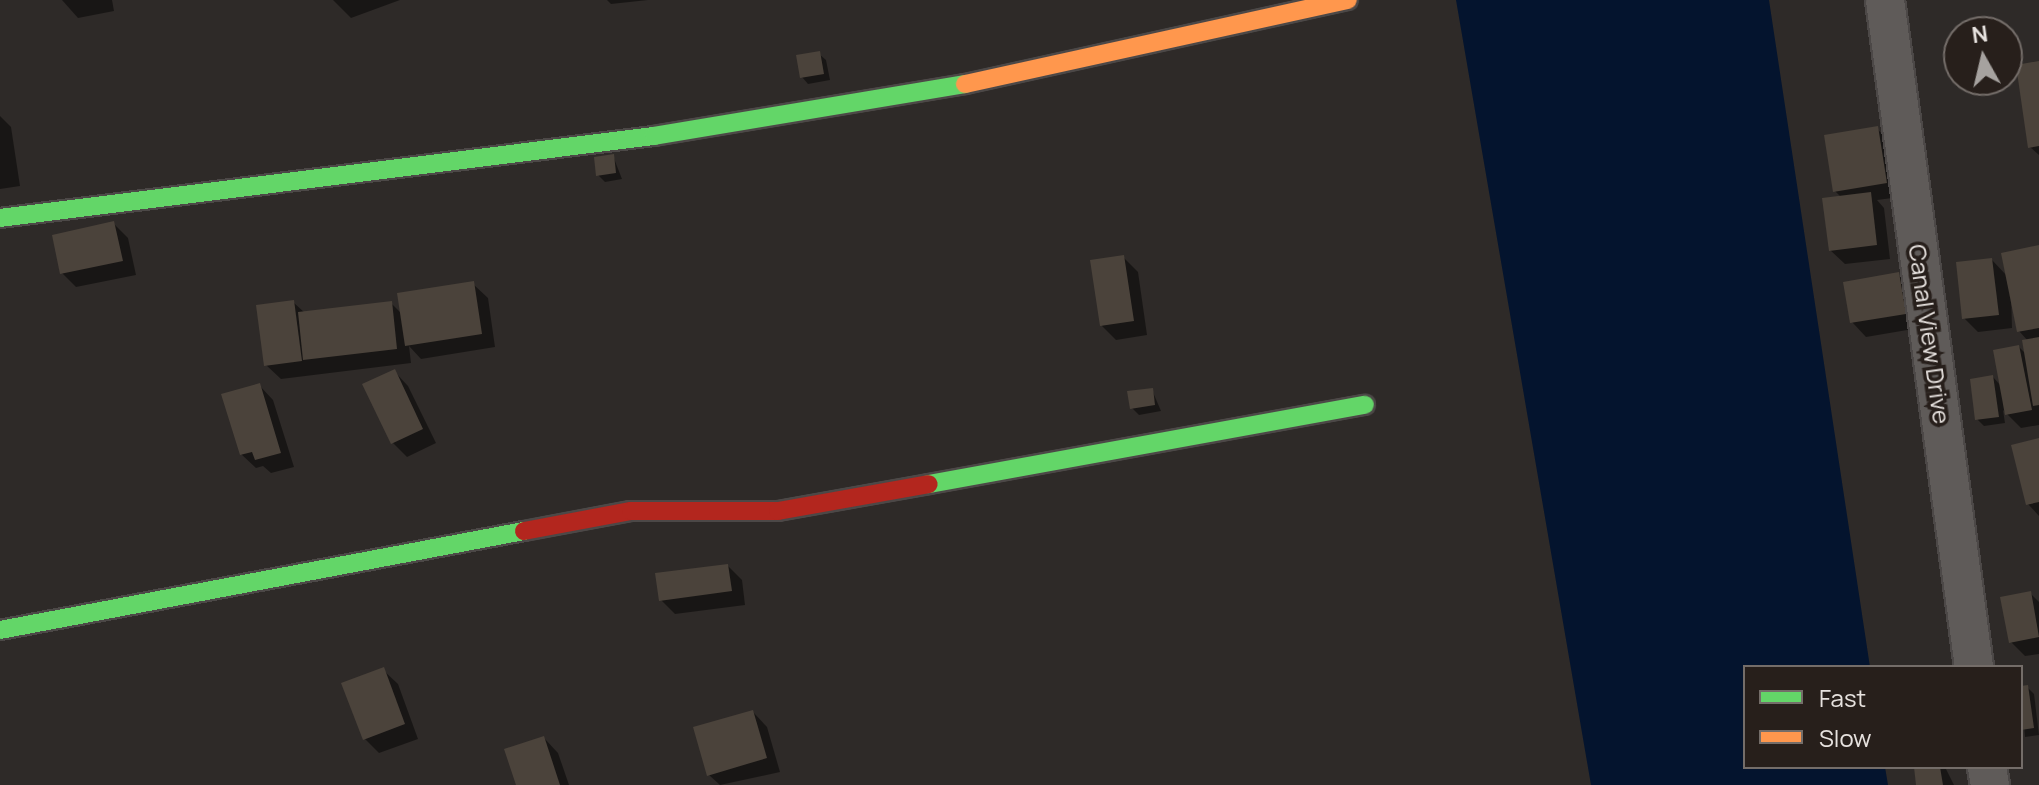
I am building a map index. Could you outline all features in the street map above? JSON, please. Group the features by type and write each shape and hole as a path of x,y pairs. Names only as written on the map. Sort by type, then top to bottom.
{"street":[{"path":"0,218 654,136 903,97 1348,0"},
{"name":"Canal View Drive","path":"1885,0 1974,665"},
{"path":"0,630 631,511 778,511 1365,405"}],"water":[{"path":"1456,0 1769,0 1870,665 1743,665 1743,769 1885,769 1888,785 1591,785"}],"building":[{"path":"820,51 824,74 800,78 796,55"},
{"path":"2039,61 2039,146 2028,148 2020,96 2023,96 2023,64"},
{"path":"1878,126 1887,183 1833,192 1824,135"},
{"path":"614,154 616,173 596,176 594,157"},
{"path":"1871,192 1877,245 1829,251 1822,198"},
{"path":"114,221 123,261 60,274 52,235"},
{"path":"2039,245 2039,328 2017,332 2001,253"},
{"path":"1124,255 1134,321 1100,326 1090,260"},
{"path":"1992,258 1999,315 1962,319 1956,262"},
{"path":"1899,272 1906,314 1850,323 1843,282"},
{"path":"474,281 482,334 405,346 397,293"},
{"path":"294,300 302,361 264,366 256,305"},
{"path":"392,301 397,349 303,360 298,312"},
{"path":"2039,337 2039,405 2033,406 2022,340"},
{"path":"2019,345 2032,410 2005,415 1993,350"},
{"path":"395,369 423,429 391,444 362,384"},
{"path":"1993,375 1999,417 1975,420 1970,379"},
{"path":"260,383 281,453 255,460 252,452 240,455 221,394"},
{"path":"1153,388 1155,405 1130,409 1127,391"},
{"path":"2039,438 2039,502 2026,505 2011,445"},
{"path":"728,564 732,591 659,601 655,573"},
{"path":"2031,591 2039,637 2009,643 2000,597"},
{"path":"384,667 405,724 363,740 341,683"},
{"path":"2028,685 2034,728 2023,730 2023,686"},
{"path":"753,710 767,758 707,776 693,727"},
{"path":"544,736 560,785 516,785 504,749"},
{"path":"1914,769 1940,769 1943,785 1916,785"}],"traffic: fast":[{"path":"0,218 654,136 965,84"},
{"path":"929,484 1365,405"},
{"path":"0,630 524,531"}],"traffic: slow":[{"path":"965,84 1348,0"}],"traffic: jam":[{"path":"524,531 631,511 778,511 929,484"}]}
